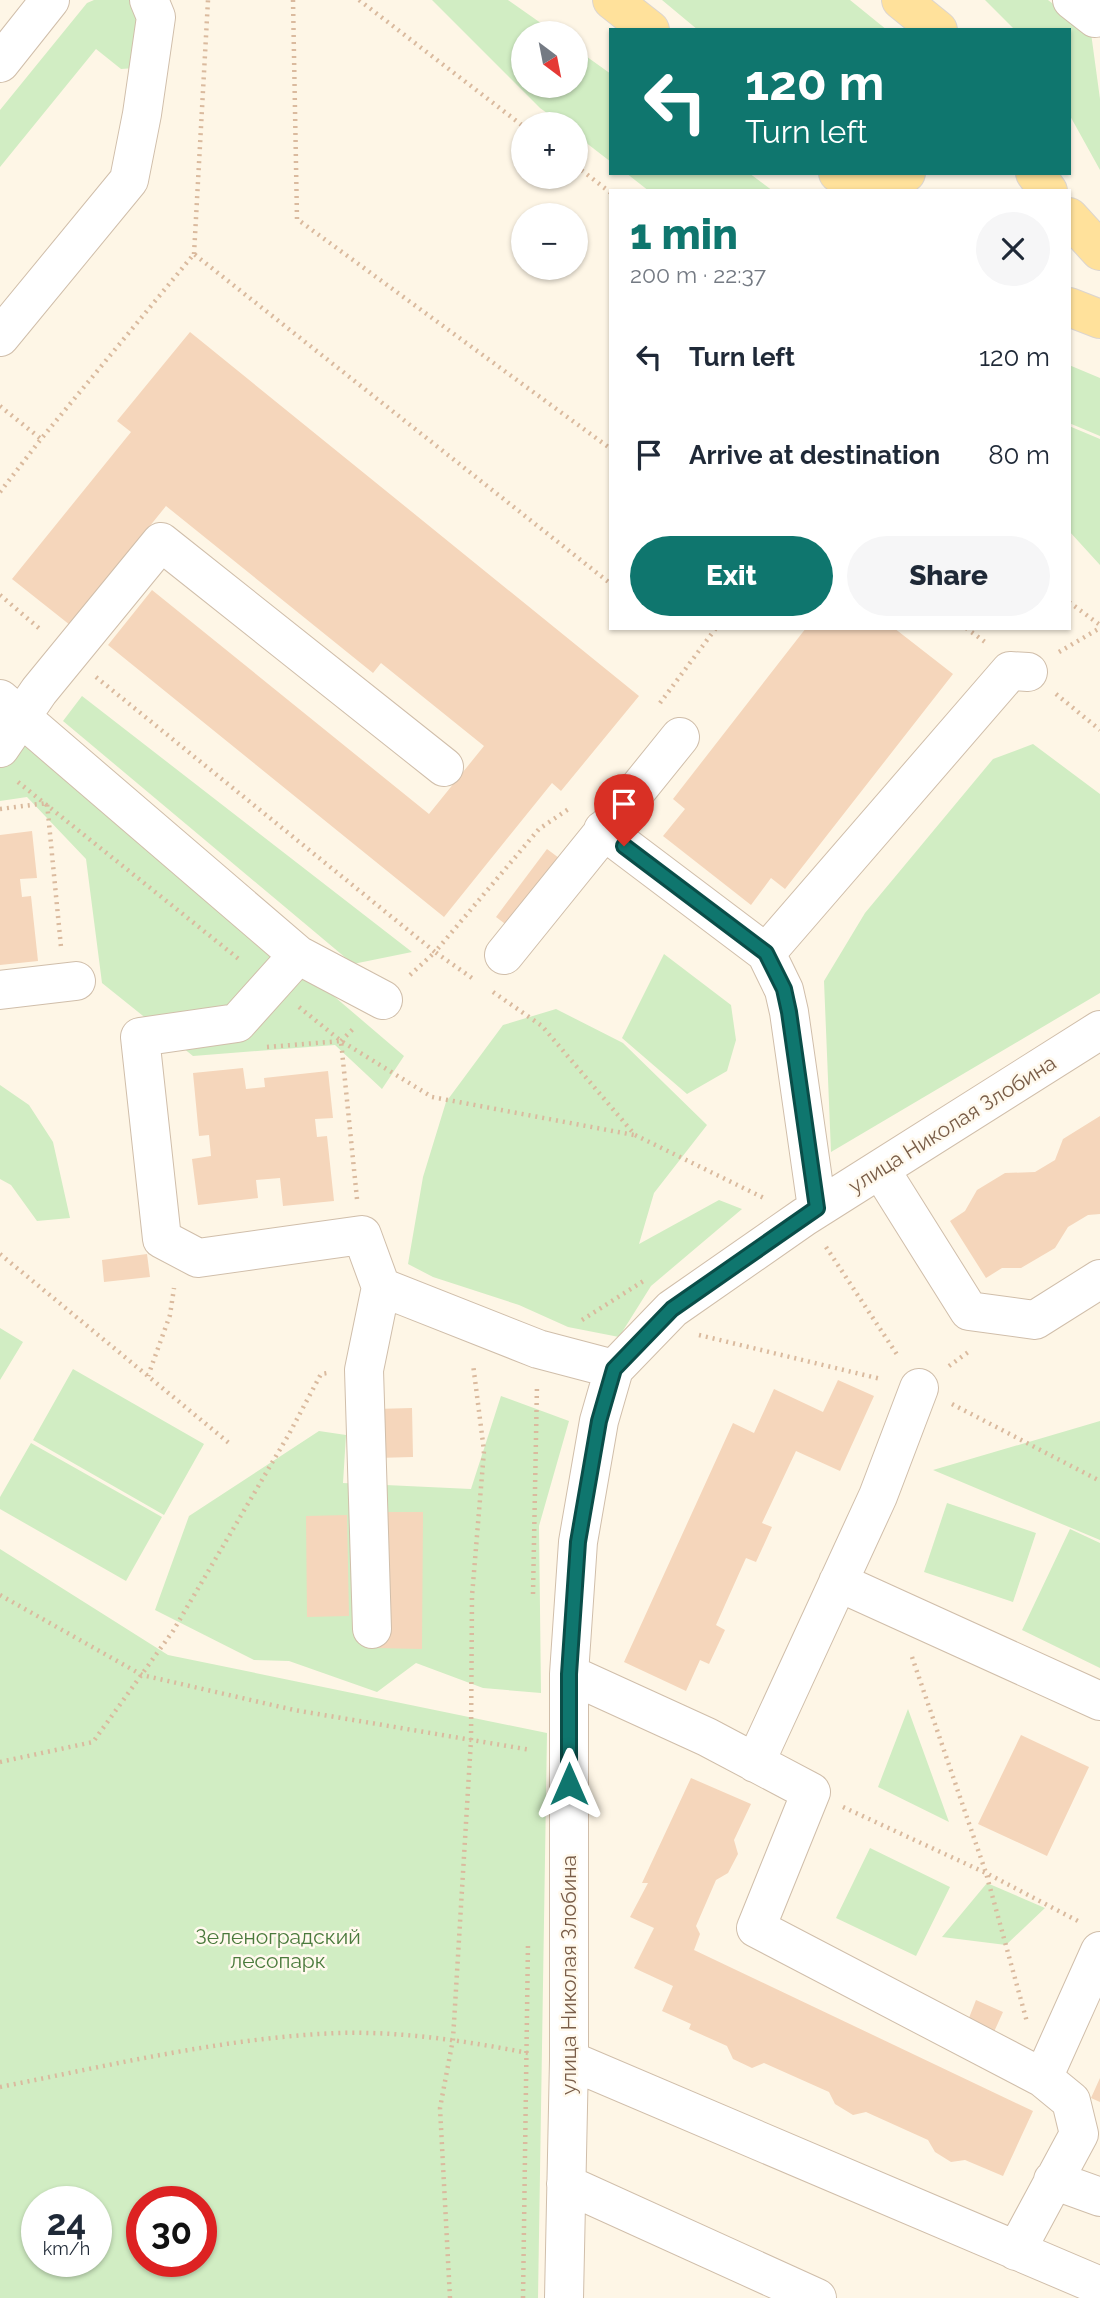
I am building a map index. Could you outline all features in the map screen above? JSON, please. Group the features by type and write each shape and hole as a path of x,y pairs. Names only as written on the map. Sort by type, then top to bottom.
{"main road":[{"path":"612,0 647,28"},
{"path":"901,0 936,28"},
{"path":"839,175 857,189"},
{"path":"850,175 877,179 896,175"},
{"path":"1071,219 1100,251"},
{"path":"1071,307 1100,319"}],"street":[{"path":"8,37 50,0"},
{"path":"0,337 129,180 156,17 149,0"},
{"path":"1072,0 1095,18 1100,17"},
{"path":"383,1000 298,955 8,735 39,691 161,542 444,767"},
{"path":"766,953 1010,671 1028,672"},
{"path":"504,955 680,737"},
{"path":"603,830 766,953 784,989 789,1012 810,1213"},
{"path":"298,955 237,1023 141,1037 162,1239 198,1258 362,1235 381,1287 364,1370 372,1629"},
{"path":"0,990 76,981"},
{"name":"улица Николая Злобина","path":"564,2298 569,2060 569,1674 578,1542 599,1421 614,1369 672,1309 810,1213 1100,1030"},
{"path":"880,1169 969,1311 1035,1320 1100,1279"},
{"path":"381,1287 538,1349 614,1369"},
{"path":"755,1763 878,1496 919,1388"},
{"path":"838,1582 1100,1701"},
{"path":"569,1674 707,1737 811,1792 756,1928 1043,2078 1071,2101 1079,2134 1016,2251"},
{"path":"1043,2078 1094,1938"},
{"path":"569,2060 1100,2286"},
{"path":"1053,2180 1100,2197"},
{"path":"566,2184 817,2298"}],"path":[{"path":"0,492 194,254 208,0"},
{"path":"293,0 297,219 609,448"},
{"path":"359,0 511,117"},
{"path":"588,175 609,191"},
{"path":"194,254 609,582"},
{"path":"0,406 41,439"},
{"path":"0,595 435,952 478,982"},
{"path":"1071,603 1100,625"},
{"path":"660,704 715,630"},
{"path":"1028,672 1100,730"},
{"path":"8,735 47,803 341,1041 432,1097 635,1135 769,1200 757,1207"},
{"path":"0,809 47,803"},
{"path":"258,1048 341,1041 435,952 539,830 576,804"},
{"path":"489,989 542,1027 635,1135"},
{"path":"341,1041 362,1235"},
{"path":"810,1213 820,1237 919,1388 971,1350"},
{"path":"148,1376 170,1315 181,1250"},
{"path":"0,1254 229,1443"},
{"path":"533,1598 538,1349 653,1274"},
{"path":"450,2298 440,2108 453,2039 471,1740 471,1595 484,1451 468,1321"},
{"path":"0,1762 93,1742 173,1631 289,1434 321,1374 364,1370"},
{"path":"0,1595 142,1675 294,1710 531,1750 530,1763"},
{"path":"896,1609 986,1873 1043,2078"},
{"path":"811,1792 986,1873 1094,1938"},
{"path":"523,2298 528,1928"},
{"path":"0,2087 220,2043 339,2033 453,2039 569,2060"}],"green space":[{"path":"94,0 132,0 138,6 135,68 121,69 96,49 0,167 0,110 87,3"},
{"path":"432,0 508,0 538,21 511,21 511,79"},
{"path":"662,0 850,0 885,28 696,28"},
{"path":"985,0 1048,0 1091,33 1100,99 1100,170 1071,118 1071,28 1013,28"},
{"path":"588,58 609,73 609,160 588,144 588,112 546,112 530,98 588,98"},
{"path":"629,175 752,175 770,189 646,189"},
{"path":"1071,366 1100,378 1100,436 1071,424"},
{"path":"1071,427 1100,439 1100,565 1071,533"},
{"path":"82,696 412,952 353,964 63,721"},
{"path":"0,711 404,1056 382,1089 335,1045 193,1056 102,983 86,859 27,797 0,801"},
{"path":"1033,744 1100,794 1100,993 831,1152 824,981 865,913 993,759"},
{"path":"664,954 731,1005 736,1040 727,1071 687,1094 622,1038"},
{"path":"556,1009 623,1043 707,1125 654,1193 639,1244 719,1200 742,1209 651,1286 619,1337 568,1327 519,1305 433,1277 408,1264 423,1177 446,1102 503,1025"},
{"path":"0,1085 29,1105 53,1142 70,1218 37,1221 11,1185 0,1179"},
{"path":"0,1328 23,1342 0,1380"},
{"path":"73,1369 204,1444 164,1515 33,1440"},
{"path":"501,1396 569,1421 539,1526 541,1693 483,1688 416,1663 377,1692 289,1661 254,1660 155,1610 189,1516 319,1431 346,1435 343,1483 471,1489"},
{"path":"1100,1421 1100,1540 933,1470"},
{"path":"31,1443 162,1517 126,1581 0,1509 0,1497"},
{"path":"947,1503 1036,1533 1013,1602 924,1572"},
{"path":"1070,1529 1100,1543 1100,1668 1022,1630"},
{"name":"Зеленоградский лесопарк","path":"0,1549 168,1655 547,1733 538,2298 0,2298"},
{"path":"908,1709 949,1822 878,1787"},
{"path":"870,1848 950,1887 916,1956 836,1918"},
{"path":"987,1883 1045,1908 1006,1945 942,1937"}],"building":[{"path":"190,332 639,696 561,791 552,783 444,917 108,645 152,590 429,814 484,746 381,663 373,673 166,506 70,625 12,579 131,432 117,421"},
{"path":"804,630 897,630 953,674 785,889 771,878 751,905 663,836 685,809 673,799"},
{"path":"32,831 37,878 20,879 22,897 31,896 38,961 0,965 0,835"},
{"path":"547,849 563,861 512,929 496,917"},
{"path":"243,1068 246,1089 265,1087 264,1078 328,1071 333,1118 315,1119 317,1137 327,1136 334,1201 283,1206 280,1178 256,1180 258,1198 198,1205 192,1159 211,1156 209,1135 199,1136 193,1073"},
{"path":"1100,1116 1100,1214 1088,1215 1068,1227 1055,1248 1021,1268 1002,1268 986,1278 950,1221 965,1211 977,1190 1005,1173 1035,1172 1055,1160 1063,1139"},
{"path":"147,1254 150,1277 104,1282 102,1260"},
{"path":"838,1380 874,1396 840,1471 796,1451 762,1523 772,1527 756,1562 746,1558 716,1625 725,1630 709,1664 700,1660 686,1691 624,1662 733,1423 754,1433 774,1389 823,1412"},
{"path":"412,1408 413,1457 376,1458 375,1409"},
{"path":"377,1512 423,1512 422,1649 376,1648"},
{"path":"347,1515 349,1616 307,1617 306,1516"},
{"path":"1021,1735 1089,1767 1047,1856 978,1824"},
{"path":"691,1778 751,1804 734,1840 738,1854 728,1873 716,1880 696,1926 700,1934 694,1950 1033,2111 1003,2176 965,2160 951,2162 935,2152 928,2140 866,2112 853,2115 835,2104 829,2092 764,2063 752,2068 733,2059 727,2046 689,2029 691,2024 662,2011 673,1986 634,1968 654,1928 630,1917 648,1883 642,1883"},
{"path":"976,2000 1003,2012 993,2034 967,2023"},
{"path":"1100,2078 1100,2102 1091,2098"}],"route":[{"path":"569,1784 569,1674 578,1542 599,1421 614,1369 672,1309 817,1208 789,1012 784,989 766,953 624,846"}]}
